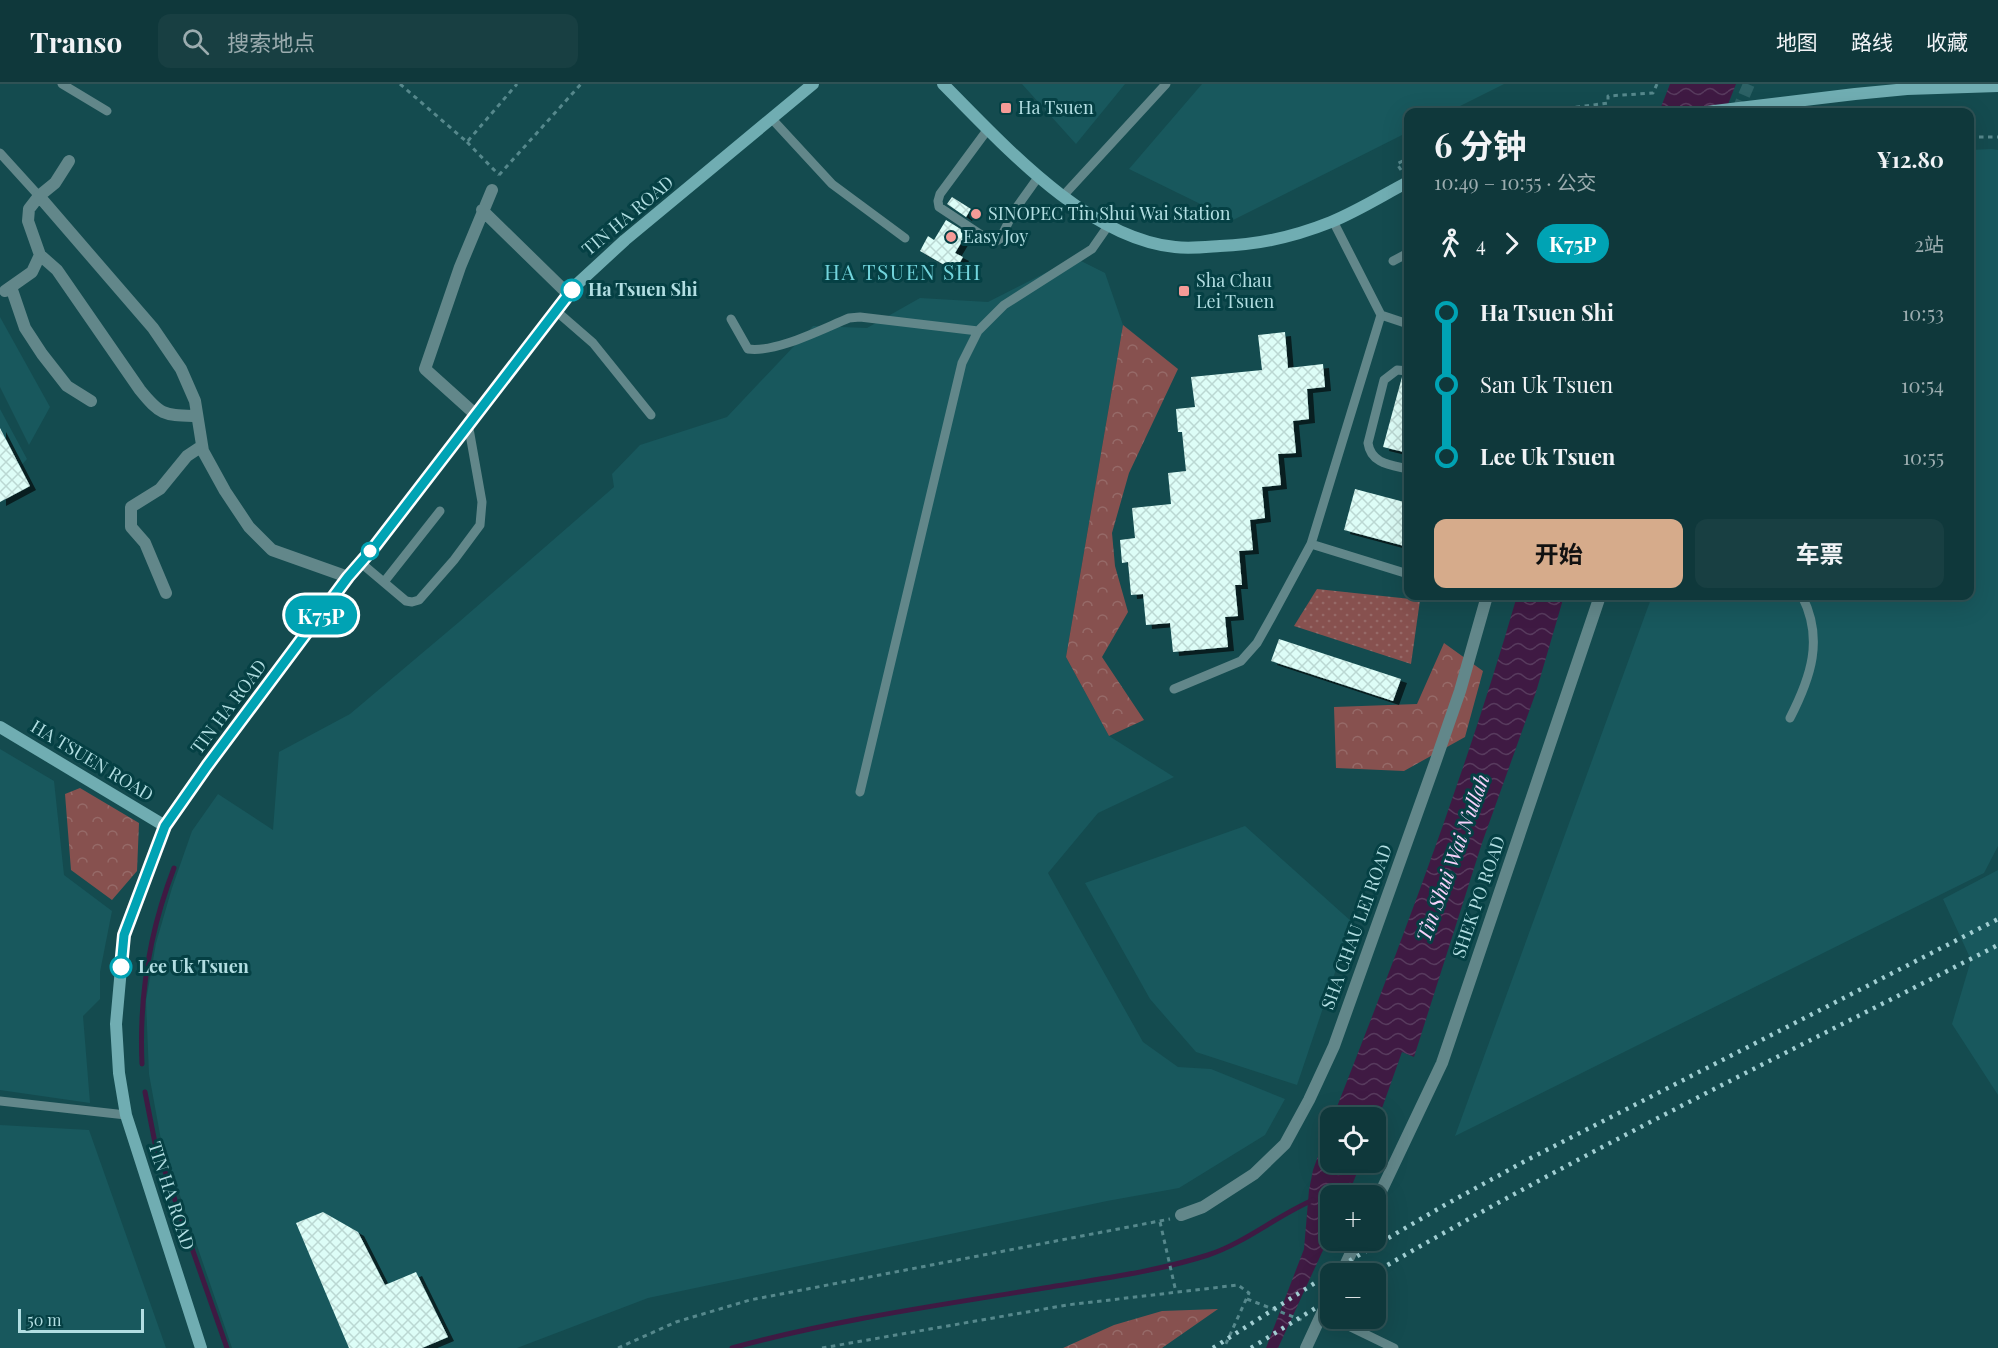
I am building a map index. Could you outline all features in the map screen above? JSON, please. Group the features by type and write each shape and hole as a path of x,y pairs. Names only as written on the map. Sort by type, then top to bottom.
{"street":[{"name":"TIN HA ROAD","path":"201,1348 126,1115 119,1078 116,1024 124,935 165,826 348,577 568,294 625,240 813,84"},
{"path":"943,84 988,129 1063,196 1108,226 1141,240 1175,247 1242,246 1272,240 1333,221 1404,184"},
{"path":"1740,108 1766,105 1794,106 1907,87 1998,86"},
{"path":"69,161 55,183 28,209 27,221 40,255 57,270 154,407 167,415 197,416"},
{"path":"471,418 425,369 460,267 492,190"},
{"path":"39,196 153,328 181,369 195,401 202,446 225,491 249,527 272,550 348,577"},
{"path":"482,210 568,294"},
{"path":"40,255 32,272 8,289 25,328 42,354 67,386 91,400"},
{"path":"166,593 145,543 131,527 131,507 160,489 187,456 202,446"},
{"name":"SHA CHAU LEI ROAD","path":"1181,1215 1203,1207 1254,1174 1285,1144 1309,1100 1334,1046 1427,785 1460,691 1486,600"},
{"name":"SHEK PO ROAD","path":"1384,1185 1442,1063 1599,600"},
{"name":"HA TSUEN ROAD","path":"0,727 165,826"},
{"path":"1306,1348 1320,1327"}],"lane":[{"path":"62,84 108,111"},
{"path":"1063,196 1167,84"},
{"path":"772,119 832,184 905,238"},
{"path":"988,129 940,194 939,207 995,242 1000,239 1014,211 1039,176"},
{"path":"0,153 39,196"},
{"path":"1174,689 1241,661 1257,643 1311,544 1380,315 1333,221"},
{"path":"860,792 962,363 978,331 1004,305 1092,249 1108,226"},
{"path":"1393,261 1404,255"},
{"path":"555,310 593,343 651,415"},
{"path":"1380,315 1404,323"},
{"path":"731,320 748,349 760,351 776,347 849,318 860,317 978,331"},
{"path":"1404,371 1397,370 1384,380 1368,443 1370,453 1378,461 1404,468"},
{"path":"361,563 406,601 412,602 418,600 454,560 480,525 482,502 471,418"},
{"path":"384,582 440,511"},
{"path":"1311,544 1404,573"},
{"path":"1790,718 1805,688 1811,668 1814,630 1810,611 1804,600"},
{"path":"0,1101 126,1115"},
{"path":"1349,1329 1394,1348"}],"path":[{"path":"400,84 467,142 499,175"},
{"path":"467,142 517,84"},
{"path":"492,190 499,175 581,84"},
{"path":"1570,108 1608,103 1608,96 1653,93 1657,84"},
{"path":"1974,137 1998,137"},
{"path":"618,1348 676,1322 750,1300 1160,1222 1181,1215"},
{"path":"1160,1222 1176,1292"},
{"path":"822,1348 1067,1305 1238,1285 1249,1293 1224,1348"},
{"path":"1247,1299 1320,1318"}],"shaded area":[{"path":"1022,84 1125,84 1076,144"},
{"path":"1202,84 1504,84 1456,108 1404,108 1404,134 1233,220 1129,169"},
{"path":"1974,150 1998,150 1998,846 1984,873 1455,1136 1651,600 1974,600"},
{"path":"1075,258 1105,273 1123,325 1066,657 1109,736 1174,777 1098,813 1048,873 1143,1042 1178,1067 1211,1069 1285,1099 1265,1135 1179,1188 1107,1201 648,1298 517,1348 232,1348 161,1140 149,1074 146,1001 156,943 172,888 192,831 218,794 273,830 279,752 350,714 459,622 614,487 612,474 640,445 727,417 813,326 867,328 920,298 988,302"},
{"path":"0,317 50,407 29,445 0,387"},
{"path":"0,409 27,459 0,490"},
{"path":"0,749 54,781 64,875 112,911 100,972 100,999 83,1016 90,1103 0,1090"},
{"path":"1245,826 1352,922 1297,1085 1196,1052 1150,999 1085,883"},
{"path":"1998,870 1998,1095 1952,1024 1971,960 1943,899"},
{"path":"0,1125 89,1130 166,1348 0,1348"}],"green space":[{"path":"1123,325 1178,369 1129,473 1112,533 1115,566 1128,612 1102,657 1144,720 1109,736 1066,657"},
{"path":"1317,589 1420,600 1411,664 1294,626"},
{"path":"1444,643 1483,671 1465,737 1404,771 1336,768 1334,707 1417,704"},
{"path":"80,788 139,823 137,871 112,900 71,870 65,794"},
{"path":"1218,1309 1162,1348 1063,1348 1114,1325 1162,1311"}],"water":[{"path":"1670,84 1736,84 1727,108 1661,108"},
{"name":"Tin Shui Wai Nullah","path":"1516,600 1563,600 1536,692 1482,843 1414,1057 1402,1052 1382,1107 1337,1107 1407,924 1476,728"},
{"path":"1320,1151 1320,1173 1357,1173 1352,1185 1320,1185 1320,1251 1323,1251 1278,1348 1266,1348 1304,1249 1313,1170"}],"building":[{"path":"952,197 971,209 966,217 947,204"},
{"path":"946,220 967,233 955,253 963,257 955,271 920,251 928,236 934,240"},
{"path":"1285,332 1288,368 1323,364 1325,387 1307,389 1309,419 1293,421 1296,453 1278,454 1281,485 1262,487 1265,518 1250,520 1253,550 1239,551 1242,585 1235,585 1238,616 1225,617 1228,647 1173,652 1170,623 1146,625 1143,594 1131,595 1128,562 1122,563 1120,540 1135,538 1132,508 1171,504 1168,473 1186,471 1182,432 1178,432 1176,409 1195,407 1191,377 1262,370 1258,335"},
{"path":"1402,377 1404,377 1404,452 1383,447"},
{"path":"0,428 30,486 0,502"},
{"path":"1355,489 1404,502 1404,546 1344,530"},
{"path":"1279,639 1401,679 1393,701 1271,661"},
{"path":"323,1212 358,1232 385,1285 416,1272 448,1337 422,1348 349,1348 296,1223"}],"waterway":[{"path":"142,1064 144,989 158,915 174,868"},
{"path":"145,1092 155,1143 227,1348"},
{"path":"732,1348 848,1321 1127,1274 1188,1261 1234,1244 1313,1200"}],"tunnel":[{"path":"1739,108 1749,84"}],"railway":[{"path":"1213,1348 1354,1258 1527,1160 1998,919"},
{"path":"1386,1266 1526,1187 1998,945"},
{"path":"1251,1348 1320,1305"}],"bus line":[{"name":"K75P","path":"121,967 124,935 165,826 348,577 375,546 572,290"}],"place":[{"name":"Ha Tsuen","path":"1006,108"},
{"name":"SINOPEC Tin Shui Wai Station","path":"976,214"},
{"name":"Easy Joy","path":"951,237"},
{"name":"Ha Tsuen Shi","path":"572,290"},
{"name":"Sha Chau Lei Tsuen","path":"1184,291"},
{"name":"Lee Uk Tsuen","path":"121,967"}],"district":[{"name":"HA TSUEN SHI","path":"903,273"}]}
